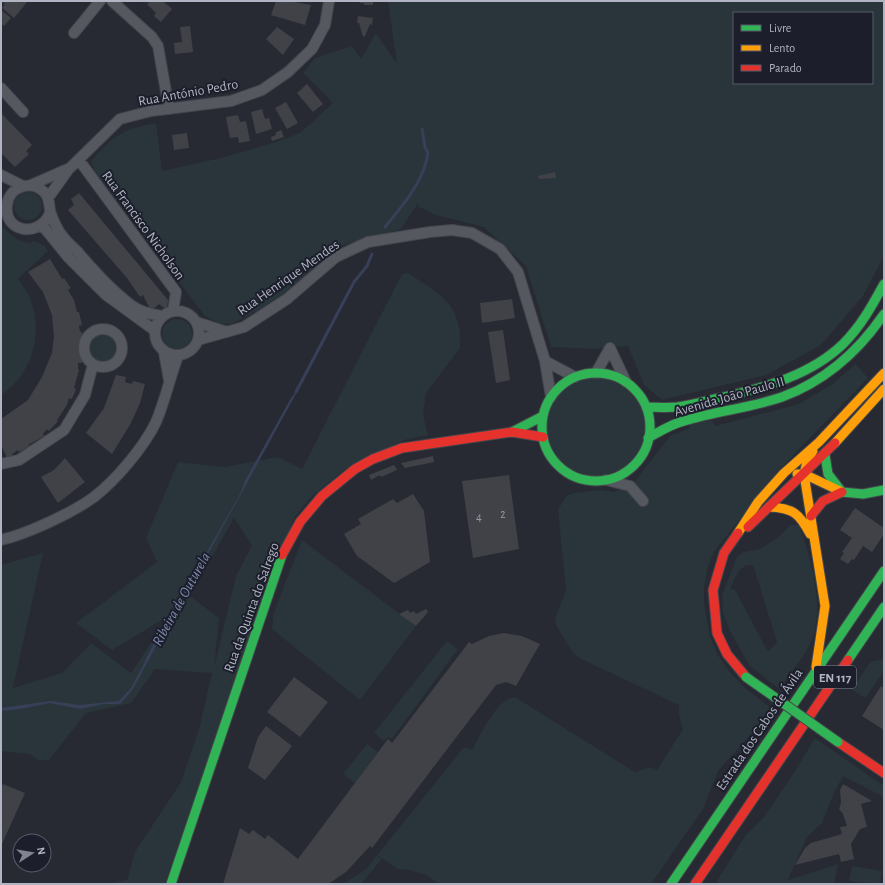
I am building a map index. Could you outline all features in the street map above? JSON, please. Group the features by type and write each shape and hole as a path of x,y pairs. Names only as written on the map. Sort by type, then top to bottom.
{"main road":[{"name":"Avenida João Paulo II","path":"646,407 676,407 763,388 790,379 810,369 842,345 854,332 870,311 884,284"},
{"name":"Avenida João Paulo II","path":"648,438 682,421 781,397 806,386 836,368 851,355 869,336 884,314"},
{"path":"596,373 606,374 626,382 637,393 646,407 649,422 648,438 643,453 634,466 625,473 606,480 585,480 565,472 550,457 543,437 543,416 551,397 566,382 575,377 596,373"},
{"path":"884,373 819,442 784,474 758,502 721,560 715,581 713,601 717,633 727,654 746,677 884,773"},
{"path":"730,544 826,455 884,390"},
{"name":"Rua da Quinta do Salrego","path":"512,432 543,416"},
{"name":"Rua da Quinta do Salrego","path":"171,884 271,586 285,547 300,522 322,496 349,474 388,453 402,448 512,432 543,437"},
{"path":"816,671 825,606 804,474 807,461 819,442"},
{"path":"826,455 828,474 842,492"},
{"path":"784,474 804,474 842,492 857,495 869,494 884,490"},
{"path":"811,516 823,501 842,492"},
{"path":"769,508 786,508 801,516 814,541"},
{"name":"Estrada dos Cabos de Ávila","path":"671,884 884,571"},
{"name":"EN 117","path":"695,884 849,656 884,607"}],"street":[{"path":"74,33 100,1"},
{"path":"112,1 152,37 158,46 169,109"},
{"name":"Rua António Pedro","path":"48,198 70,168 120,119 151,111 231,101 262,90 288,72 312,49 325,25 329,1"},
{"path":"1,88 23,112"},
{"name":"Rua Francisco Nicholson","path":"79,160 176,292 173,311"},
{"name":"Rua António Pedro","path":"27,186 70,168"},
{"path":"1,175 27,186 38,187 48,198 50,213 61,234 96,273 131,305 148,314 162,316 173,311 185,312 192,316 196,322 199,332 198,340 193,349 186,354 178,356 164,352"},
{"path":"1,181 11,194"},
{"path":"27,186 11,194 7,204 7,212 14,224 28,230 42,225 50,213"},
{"path":"42,225 68,257 106,295 154,330"},
{"name":"Rua Henrique Mendes","path":"198,340 244,327 287,299 336,257 368,242 396,236 452,230 472,233 500,248 518,272 545,361 551,397"},
{"path":"162,316 154,330 156,341 164,352 169,380"},
{"path":"196,322 227,332"},
{"path":"596,373 610,348 626,382"},
{"path":"1,540 14,537 62,515 94,497 128,464 155,423 178,356"},
{"path":"545,361 575,377"},
{"path":"1,464 19,460 64,430 85,396 93,364"},
{"path":"606,480 630,486 643,501"}],"shaded area":[{"path":"388,1 884,1 884,256 863,296 821,345 766,375 662,400 644,385 628,346 595,349 551,347 526,266 484,227 436,215 419,207 418,203 401,229 340,246 278,300 231,324 218,323 205,316 94,170 91,161 106,145 119,135 135,128 156,123 162,171 221,158 273,143 300,133 333,103 303,73 315,58 352,46 361,59 376,33 397,64"},
{"path":"28,192 38,196 42,206 38,216 28,220 18,216 14,206 18,196"},
{"path":"1,226 18,240 30,243 34,241 44,245 48,251 18,279 27,293 33,308 36,324 35,341 31,357 24,371 14,384 1,395"},
{"path":"408,273 447,302 453,310 460,333 460,348 426,393 423,415 428,435 404,440 345,469 310,498 294,518 165,884 105,884 127,880 135,852 181,782 199,729 212,673 155,669 131,703 86,713 49,760 38,760 30,754 1,751 1,565 43,553 13,688 62,673 91,643 131,673 164,623 162,620 112,650 76,623 157,562 146,538 178,462 224,467 278,457 302,469 402,274","holes":["234,518 252,545 236,576 214,668 219,618 190,596"]},
{"path":"177,319 188,323 192,334 188,345 177,349 166,345 162,334 166,323"},
{"path":"103,334 113,338 117,348 113,358 103,362 93,358 89,348 93,338"},
{"path":"855,364 868,378 777,472 714,552 708,566 704,587 704,604 710,636 718,655 729,671 745,688 771,708 759,725 718,771 703,809 651,884 439,884 426,875 409,870 398,869 378,856 381,860 361,884 343,884 366,869 464,747 472,750 495,711 508,699 515,697 635,772 651,767 657,770 683,729 679,715 679,705 581,659 573,653 556,625 555,618 566,591 558,509 567,496 574,493 600,490 614,492 635,481 670,436 690,428 690,425 712,420 715,426 799,404 833,384"},
{"path":"596,378 615,382 630,393 641,408 645,427 641,446 630,461 615,472 596,476 577,472 562,461 551,446 547,427 551,408 562,393 577,382"},
{"path":"790,525 799,525 812,567 817,597 817,612 816,626 812,640 802,658 779,689 749,665 731,633 723,613 722,595 737,557 743,552 760,549 780,536","holes":["747,565 753,565 777,642 768,652 735,590 730,589 739,570"]},
{"path":"302,540 416,626 360,700 272,629 274,612"},
{"path":"447,641 458,649 392,739 388,737 384,741 374,733"},
{"path":"884,659 884,671 865,698 852,690 870,662"},
{"path":"815,738 884,786 884,797 843,776 834,793 822,823 807,837 788,880 838,864 834,884 715,884 745,836 764,817"},
{"path":"367,744 378,752 355,783 343,774"},
{"path":"852,866 882,871 880,884 849,881"}],"water":[{"path":"298,390 180,605 168,625 162,630 239,496 246,479 291,398"},
{"path":"148,656 150,657 133,689 120,704 104,704 80,709 50,703 1,711 1,708 51,701 79,705 119,701 131,688"}],"building":[{"path":"1,1 28,1 14,18 2,8 5,4"},
{"path":"151,1 163,1 172,9 161,22 154,16 156,13 147,4"},
{"path":"276,1 289,1 311,5 305,25 271,15"},
{"path":"359,1 373,1 373,5 364,5 364,3 360,3"},
{"path":"1,10 11,18 4,26 1,24"},
{"path":"358,16 373,18 372,25 370,24 365,36 363,37 359,23 357,23"},
{"path":"190,26 193,52 175,54 174,43 182,42 180,27"},
{"path":"277,27 294,39 283,55 266,39"},
{"path":"307,84 323,104 313,112 297,93"},
{"path":"286,102 298,123 287,129 275,108"},
{"path":"262,109 265,119 269,118 272,129 256,134 251,112"},
{"path":"1,113 32,145 26,151 29,154 15,167 1,153"},
{"path":"238,115 240,122 246,121 250,141 239,143 238,137 230,138 226,117"},
{"path":"281,130 284,137 272,141 271,137 276,135 275,133"},
{"path":"187,133 189,148 174,150 172,135"},
{"path":"555,172 556,178 539,179 538,176"},
{"path":"79,193 168,300 167,310 159,304 151,311 143,295 140,297 127,278 68,210 74,205 71,199"},
{"path":"50,259 62,279 64,278 71,288 68,290 74,300 77,312 79,312 82,325 79,326 80,332 82,332 82,363 78,363 79,370 74,388 76,389 72,399 69,398 67,405 57,420 58,421 49,431 47,429 43,434 44,436 28,445 30,446 19,452 18,450 12,454 13,456 7,458 1,445 1,419 28,400 42,377 52,353 54,337 52,315 43,292 28,272"},
{"path":"512,299 515,318 482,323 480,303"},
{"path":"503,330 510,380 496,383 488,332"},
{"path":"116,375 126,377 125,382 132,384 133,381 145,384 140,403 131,423 112,454 86,433 104,408"},
{"path":"433,456 434,462 405,468 401,463"},
{"path":"65,458 85,482 58,503 41,477 54,470"},
{"path":"394,465 397,470 381,477 380,475 371,480 369,475"},
{"path":"509,475 519,549 473,558 462,481"},
{"path":"413,494 424,511 430,562 394,583 357,556 344,534 361,524 358,519 393,499 397,503"},
{"path":"855,508 884,528 884,534 872,552 863,546 854,560 852,559 848,564 840,559 844,553 842,552 852,538 840,530"},
{"path":"426,609 428,612 416,626 399,614 408,610 410,613 414,611 416,614"},
{"path":"504,633 522,636 540,644 516,686 506,682 496,685 372,848 370,846 346,872 328,884 223,884 240,828 249,834 253,830 265,839 268,835 298,859 388,739 392,743 469,642 472,644 489,636"},
{"path":"294,677 328,702 300,737 267,712"},
{"path":"881,686 884,688 884,730 862,716"},
{"path":"266,726 292,746 265,780 248,768 258,737"},
{"path":"3,784 25,793 1,846 1,789"},
{"path":"843,784 872,801 861,804 867,827 860,829 851,844 854,859 841,862 839,854 795,865 805,848 811,843 842,834 840,827 847,826 843,814 839,809 841,803 840,790"}],"waterway":[{"path":"385,227 412,192 426,163 428,153 425,147 422,129"},
{"path":"296,392 354,282 367,266 372,254"},
{"name":"Ribeira de Outurela","path":"147,660 164,627"}],"traffic: fast":[{"path":"646,407 673,407 695,404 756,389 802,372 817,364 843,344 866,316 884,284"},
{"path":"648,438 679,422 770,401 812,383 852,353 884,314"},
{"path":"596,373 617,377 634,389 646,406 650,427 646,448 634,465 617,477 596,481 575,477 558,465 546,448 542,427 546,406 558,389 575,377 596,373"},
{"path":"512,432 543,416"},
{"path":"825,455 828,474 842,492 863,494 884,490"},
{"path":"171,884 282,555"},
{"path":"671,884 884,571"},
{"path":"848,660 884,607"},
{"path":"746,677 838,742"}],"traffic: slow":[{"path":"738,533 758,502 784,473 819,442 884,373"},
{"path":"835,443 884,389"},
{"path":"813,451 807,461 804,474 825,606 816,667"},
{"path":"797,474 804,474 840,491"},
{"path":"769,507 790,510 799,516 810,534"}],"traffic: jam":[{"path":"282,555 300,522 322,496 355,469 373,459 402,448 512,432 543,437"},
{"path":"748,527 835,443"},
{"path":"811,516 823,501 842,492"},
{"path":"738,533 724,553 713,590 717,633 727,654 746,677"},
{"path":"695,884 848,660"},
{"path":"838,742 884,773"}]}
